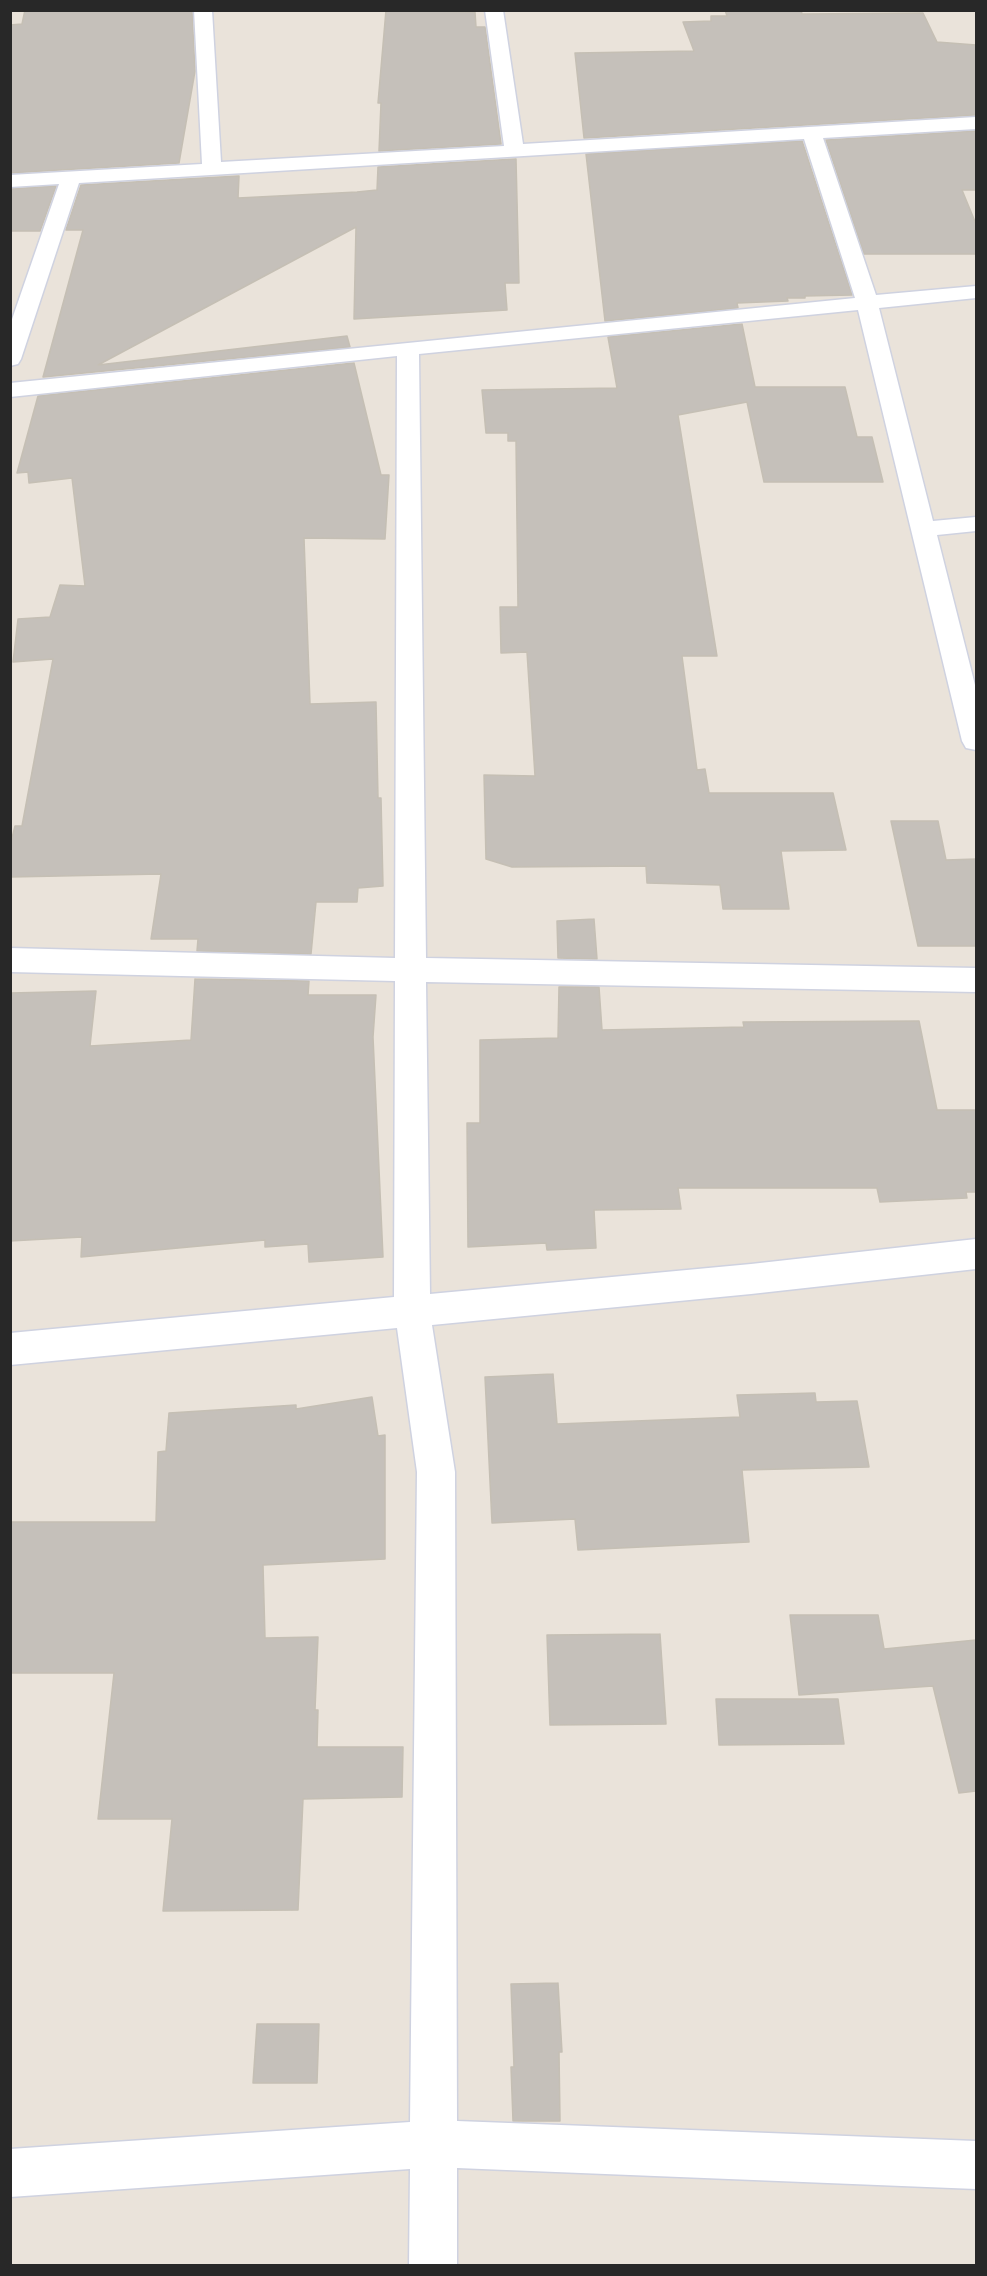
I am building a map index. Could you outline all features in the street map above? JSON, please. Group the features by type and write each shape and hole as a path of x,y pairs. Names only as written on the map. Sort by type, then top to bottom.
{"street":[{"path":"203,10 212,168"},
{"path":"494,10 514,150"},
{"path":"10,181 976,123"},
{"path":"812,133 867,302 976,741"},
{"path":"10,359 71,178"},
{"path":"10,390 976,292"},
{"path":"408,348 412,1309 436,1472 433,2265"},
{"path":"924,529 976,524"},
{"path":"10,960 976,980"},
{"path":"10,1349 412,1309 751,1279 976,1254"},
{"path":"10,2173 433,2144 976,2165"}],"building":[{"path":"25,10 192,10 195,71 179,163 10,173 10,25 22,24"},
{"path":"386,10 475,12 476,27 485,27 501,144 379,151 381,103 378,103"},
{"path":"725,10 801,10 802,14 923,13 937,42 976,45 976,115 584,138 575,53 694,51 683,22 711,21 711,16 727,16"},
{"path":"976,131 976,190 962,190 976,224 976,254 864,254 826,140"},
{"path":"802,141 852,295 805,296 805,298 787,298 788,301 737,303 738,308 605,321 586,154"},
{"path":"516,159 519,283 505,283 507,310 354,319 356,227 98,365 347,336 350,347 43,377 83,230 66,230 81,185 239,176 238,198 357,192 377,190 378,167"},
{"path":"56,186 40,231 10,231 10,189"},
{"path":"742,324 755,387 845,387 857,437 872,437 883,482 764,482 747,402 678,415 717,656 682,656 697,770 705,769 709,793 833,793 846,850 781,851 789,909 723,909 720,885 647,883 646,866 512,867 486,859 484,775 535,776 527,652 501,653 500,607 518,607 516,441 508,441 508,433 486,433 482,390 617,388 608,337"},
{"path":"354,363 381,475 389,475 385,539 304,538 310,704 376,702 383,886 358,888 357,902 316,902 311,954 197,951 198,939 151,939 161,874 10,877 10,846 15,826 22,826 53,659 13,662 18,619 50,617 60,585 85,586 72,478 29,483 28,472 17,473 38,396"},
{"path":"891,821 938,821 946,860 976,859 976,946 918,946"},
{"path":"594,919 597,959 558,958 557,921"},
{"path":"195,979 309,981 308,995 376,995 373,1037 383,1257 309,1262 308,1244 265,1247 265,1240 81,1257 82,1237 10,1241 10,993 96,991 90,1046 191,1040"},
{"path":"559,987 599,987 602,1030 744,1027 743,1022 919,1021 937,1110 976,1110 976,1192 966,1192 967,1198 880,1202 877,1188 678,1188 681,1209 594,1210 596,1248 547,1250 546,1243 468,1247 467,1123 480,1123 480,1040 558,1038"},
{"path":"553,1374 557,1424 740,1417 737,1395 815,1393 816,1402 857,1401 869,1467 742,1470 749,1542 578,1550 575,1519 492,1523 485,1377"},
{"path":"372,1397 378,1436 385,1435 385,1559 263,1565 265,1638 318,1637 315,1710 318,1710 317,1747 403,1747 402,1797 303,1799 298,1910 163,1911 172,1819 98,1819 114,1673 10,1673 10,1522 156,1522 158,1452 166,1451 169,1413 296,1405 296,1409"},
{"path":"790,1615 878,1615 884,1649 976,1640 976,1791 959,1793 933,1686 799,1695"},
{"path":"660,1634 666,1724 550,1725 547,1635"},
{"path":"716,1699 838,1699 844,1744 719,1745"},
{"path":"558,1983 562,2052 559,2052 560,2121 513,2121 511,1984"},
{"path":"257,2024 319,2024 317,2083 253,2083"}]}
